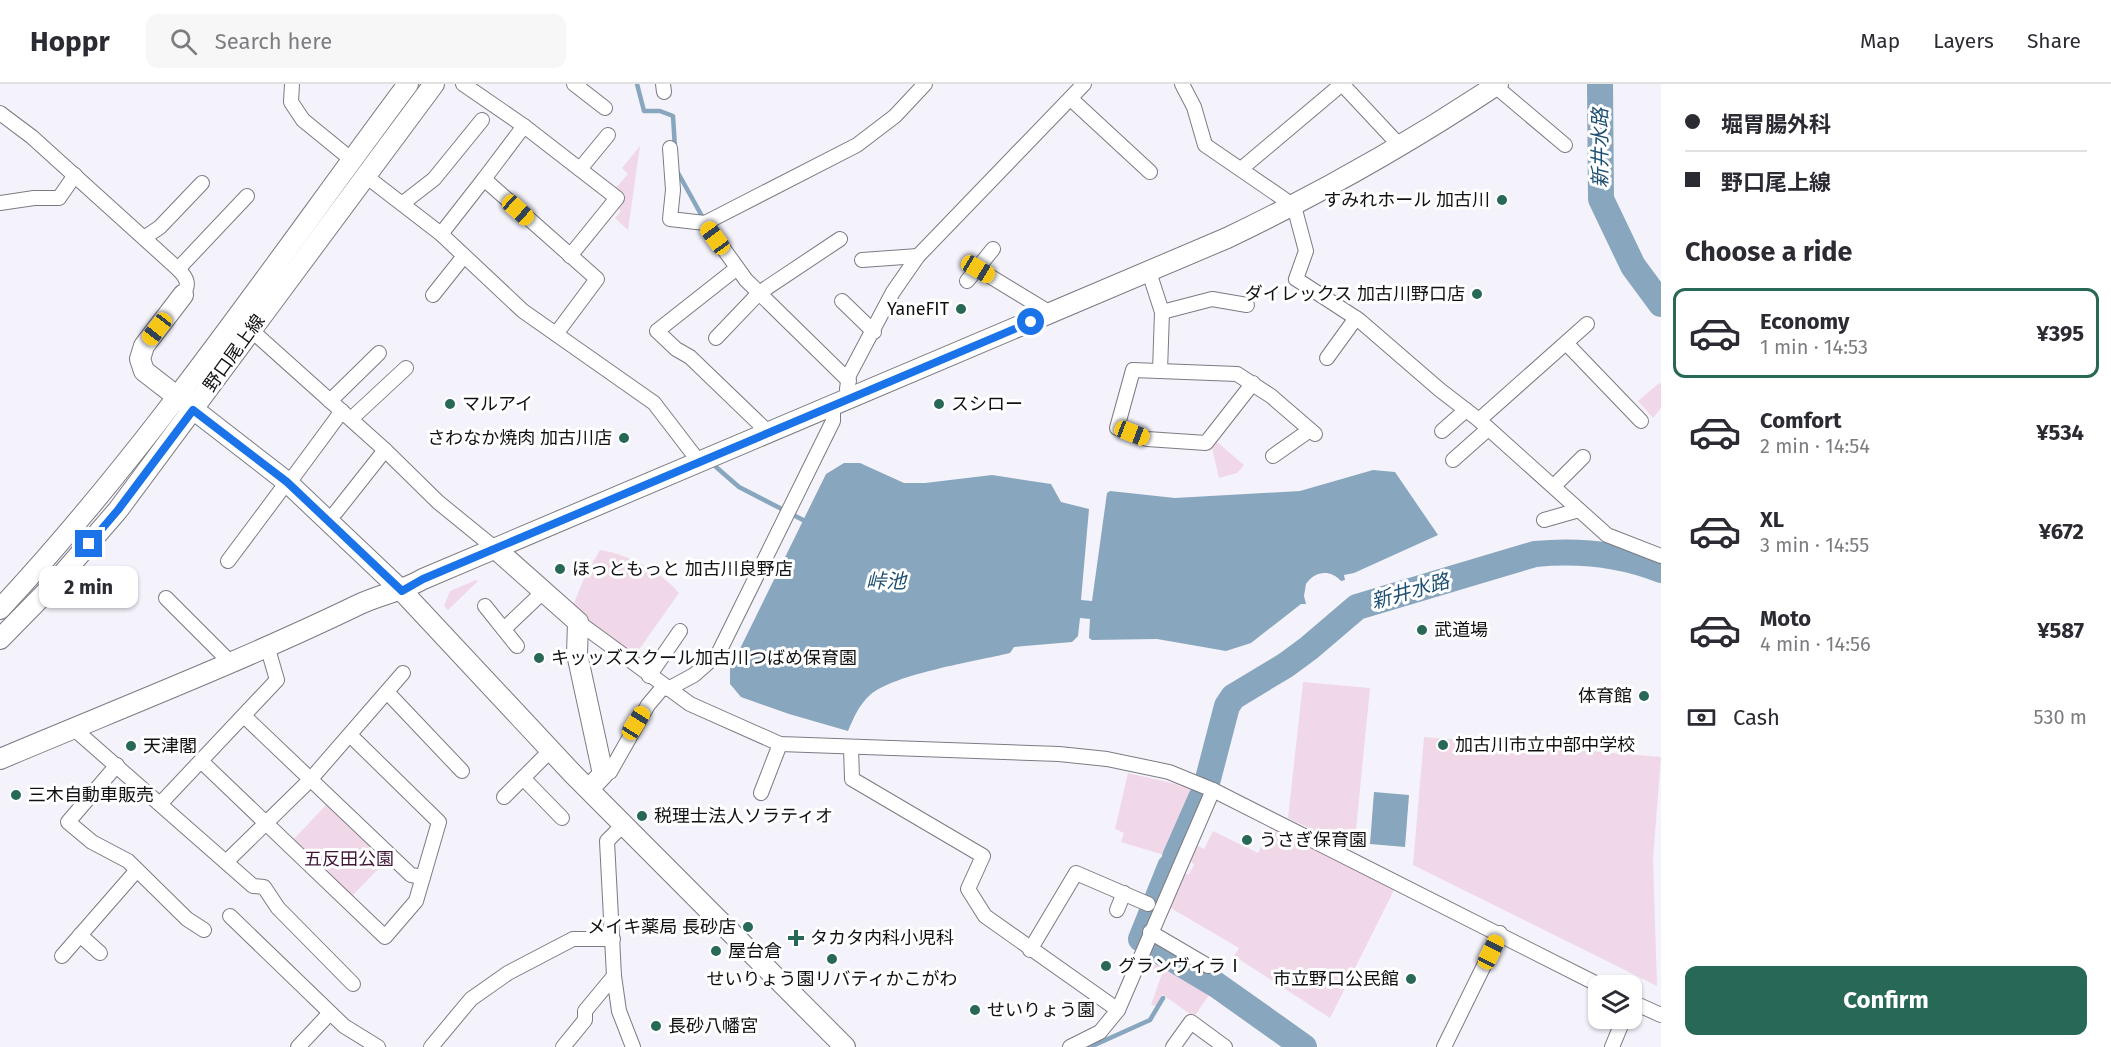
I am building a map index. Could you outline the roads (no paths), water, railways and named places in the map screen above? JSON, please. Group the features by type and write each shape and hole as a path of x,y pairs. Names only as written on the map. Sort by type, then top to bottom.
{"street":[{"path":"292,84 291,102 303,120 352,160"},
{"name":"野口尾上線","path":"0,609 98,497 177,397 408,84"},
{"name":"野口尾上線","path":"0,639 54,584 118,510 434,84"},
{"path":"463,84 524,126 617,198 570,256"},
{"path":"574,84 605,108"},
{"path":"670,148 667,181 670,219 705,223 856,145 895,116 925,84"},
{"path":"589,789 603,774 610,772 648,705 666,688 694,675 718,654 833,421 849,375 874,332 893,292 918,256 1084,84"},
{"path":"1182,84 1194,107 1205,145 1294,206 1306,251 1296,279 1356,318 1484,424 1607,536 1661,556"},
{"path":"1241,169 1342,84 1400,146"},
{"path":"0,759 268,649 367,601 402,591 423,579 770,434 842,396 1052,314 1149,272 1294,206 1400,146 1496,85 1565,145"},
{"path":"1071,99 1113,145 1142,169"},
{"path":"0,113 32,137 75,175 186,278 187,288 183,295 144,346 140,359 144,371 193,410 290,479 402,591 589,789 845,1047"},
{"path":"403,203 434,179 482,120"},
{"path":"441,234 524,126"},
{"path":"580,169 608,135"},
{"path":"0,203 34,198 59,198 75,175"},
{"path":"366,177 441,234 523,310 654,403 700,463"},
{"path":"484,179 597,279 556,334"},
{"path":"144,238 160,227 202,183"},
{"path":"178,269 247,196"},
{"path":"207,216 218,226"},
{"path":"705,223 737,268 842,396"},
{"path":"716,338 759,293 814,249 840,239"},
{"path":"967,281 993,249"},
{"path":"433,295 464,256"},
{"path":"862,260 918,256"},
{"path":"737,268 657,331 676,349 690,357 770,434"},
{"path":"978,269 1052,314"},
{"path":"1149,272 1162,312 1160,371"},
{"path":"1162,312 1211,292 1247,305"},
{"path":"842,301 874,332"},
{"path":"1327,358 1356,318"},
{"path":"1454,460 1484,424 1587,324"},
{"path":"251,330 385,450 438,502 497,550 578,622 690,704 780,744 1059,754 1107,759 1169,772 1213,790 1588,979"},
{"path":"1567,344 1624,413 1641,421"},
{"path":"330,401 379,353"},
{"path":"228,561 290,479 346,415 406,368"},
{"path":"1253,384 1206,443 1146,439 1117,428 1133,370 1237,374 1253,384 1313,432 1273,456"},
{"path":"1442,431 1466,410"},
{"path":"336,512 385,450"},
{"path":"1554,486 1583,457"},
{"path":"1544,520 1580,510"},
{"path":"504,629 544,591"},
{"path":"165,598 232,664"},
{"path":"485,606 517,646"},
{"path":"578,622 577,654 603,774"},
{"path":"649,676 680,632"},
{"path":"161,803 278,680 268,649"},
{"path":"226,862 267,825 310,780 351,736 403,674"},
{"path":"387,692 462,771"},
{"path":"244,716 411,875 423,877"},
{"path":"73,728 253,886 264,886 278,908 353,984"},
{"path":"202,762 385,937 416,901 439,822 351,736"},
{"path":"761,793 780,744"},
{"path":"851,747 852,779 982,856 968,889 985,916 1118,1010"},
{"path":"504,797 551,750"},
{"path":"437,767 448,757"},
{"path":"117,765 68,822 92,842 128,861 191,913 204,930"},
{"path":"523,778 562,818"},
{"path":"1070,1047 1100,1032 1118,1010 1213,790"},
{"path":"624,824 607,841 614,976 619,1011 633,1047"},
{"path":"63,956 137,870"},
{"path":"1030,950 1076,873 1148,904"},
{"path":"1118,910 1124,893"},
{"path":"230,916 344,1026 378,1047"},
{"path":"1444,1047 1500,933"},
{"path":"80,935 100,953"},
{"path":"431,1047 471,999 508,973 573,939 613,939"},
{"path":"1147,940 1208,966"},
{"path":"563,1047 585,1020 585,1011 614,976"},
{"path":"1642,1006 1661,1015"},
{"path":"298,1047 330,1013"},
{"path":"1173,1047 1191,1022 1226,1047"},
{"path":"1612,1047 1619,1029"}],"water":[{"name":"峠池","path":"844,463 860,463 904,483 925,483 992,475 1051,484 1061,502 1089,509 1081,600 1092,601 1107,493 1110,491 1175,498 1300,491 1373,470 1395,472 1438,535 1354,573 1344,575 1345,580 1341,581 1327,573 1314,576 1306,584 1304,596 1306,604 1301,604 1251,643 1226,651 1157,639 1092,640 1089,638 1090,619 1080,618 1078,636 1072,642 1014,647 1010,653 916,675 882,687 863,703 848,731 741,697 730,684 730,669 826,474"},
{"path":"1374,792 1409,795 1405,847 1370,844"}],"waterway":[{"path":"637,84 644,111 660,111 673,116 675,148"},
{"name":"新井水路","path":"1600,84 1601,199 1633,266 1661,304"},
{"path":"677,171 703,218"},
{"path":"716,467 739,487 803,520"},
{"name":"新井水路","path":"1208,779 1227,706 1233,697 1286,665 1357,607 1535,554 1599,554 1630,560 1661,570"},
{"name":"新井水路","path":"1175,857 1201,798"},
{"name":"新井水路","path":"1141,939 1170,867"},
{"name":"新井水路","path":"1153,947 1215,984"},
{"name":"新井水路","path":"1218,986 1304,1047"},
{"path":"1090,1047 1150,1020 1163,998"}],"place":[{"name":"すみれホール 加古川","path":"1502,200"},
{"name":"ダイレックス 加古川野口店","path":"1477,294"},
{"name":"YaneFIT","path":"961,309"},
{"name":"マルアイ","path":"450,404"},
{"name":"スシロー","path":"939,404"},
{"name":"さわなか焼肉 加古川店","path":"624,438"},
{"name":"ほっともっと 加古川良野店","path":"560,569"},
{"name":"武道場","path":"1422,630"},
{"name":"キッッズスクール加古川つばめ保育園","path":"539,658"},
{"name":"体育館","path":"1644,696"},
{"name":"加古川市立中部中学校","path":"1443,745"},
{"name":"天津閣","path":"131,746"},
{"name":"三木自動車販売","path":"16,795"},
{"name":"税理士法人ソラティオ","path":"642,816"},
{"name":"うさぎ保育園","path":"1247,840"},
{"name":"メイキ薬局 長砂店","path":"748,927"},
{"name":"タカタ内科小児科","path":"796,938"},
{"name":"屋台倉","path":"716,951"},
{"name":"せいりょう園リバティかこがわ","path":"832,959"},
{"name":"グランヴィラⅠ","path":"1106,966"},
{"name":"市立野口公民館","path":"1411,979"},
{"name":"せいりょう園","path":"975,1010"},
{"name":"長砂八幡宮","path":"656,1026"}],"park label":[{"name":"五反田公園","path":"349,859"}]}
